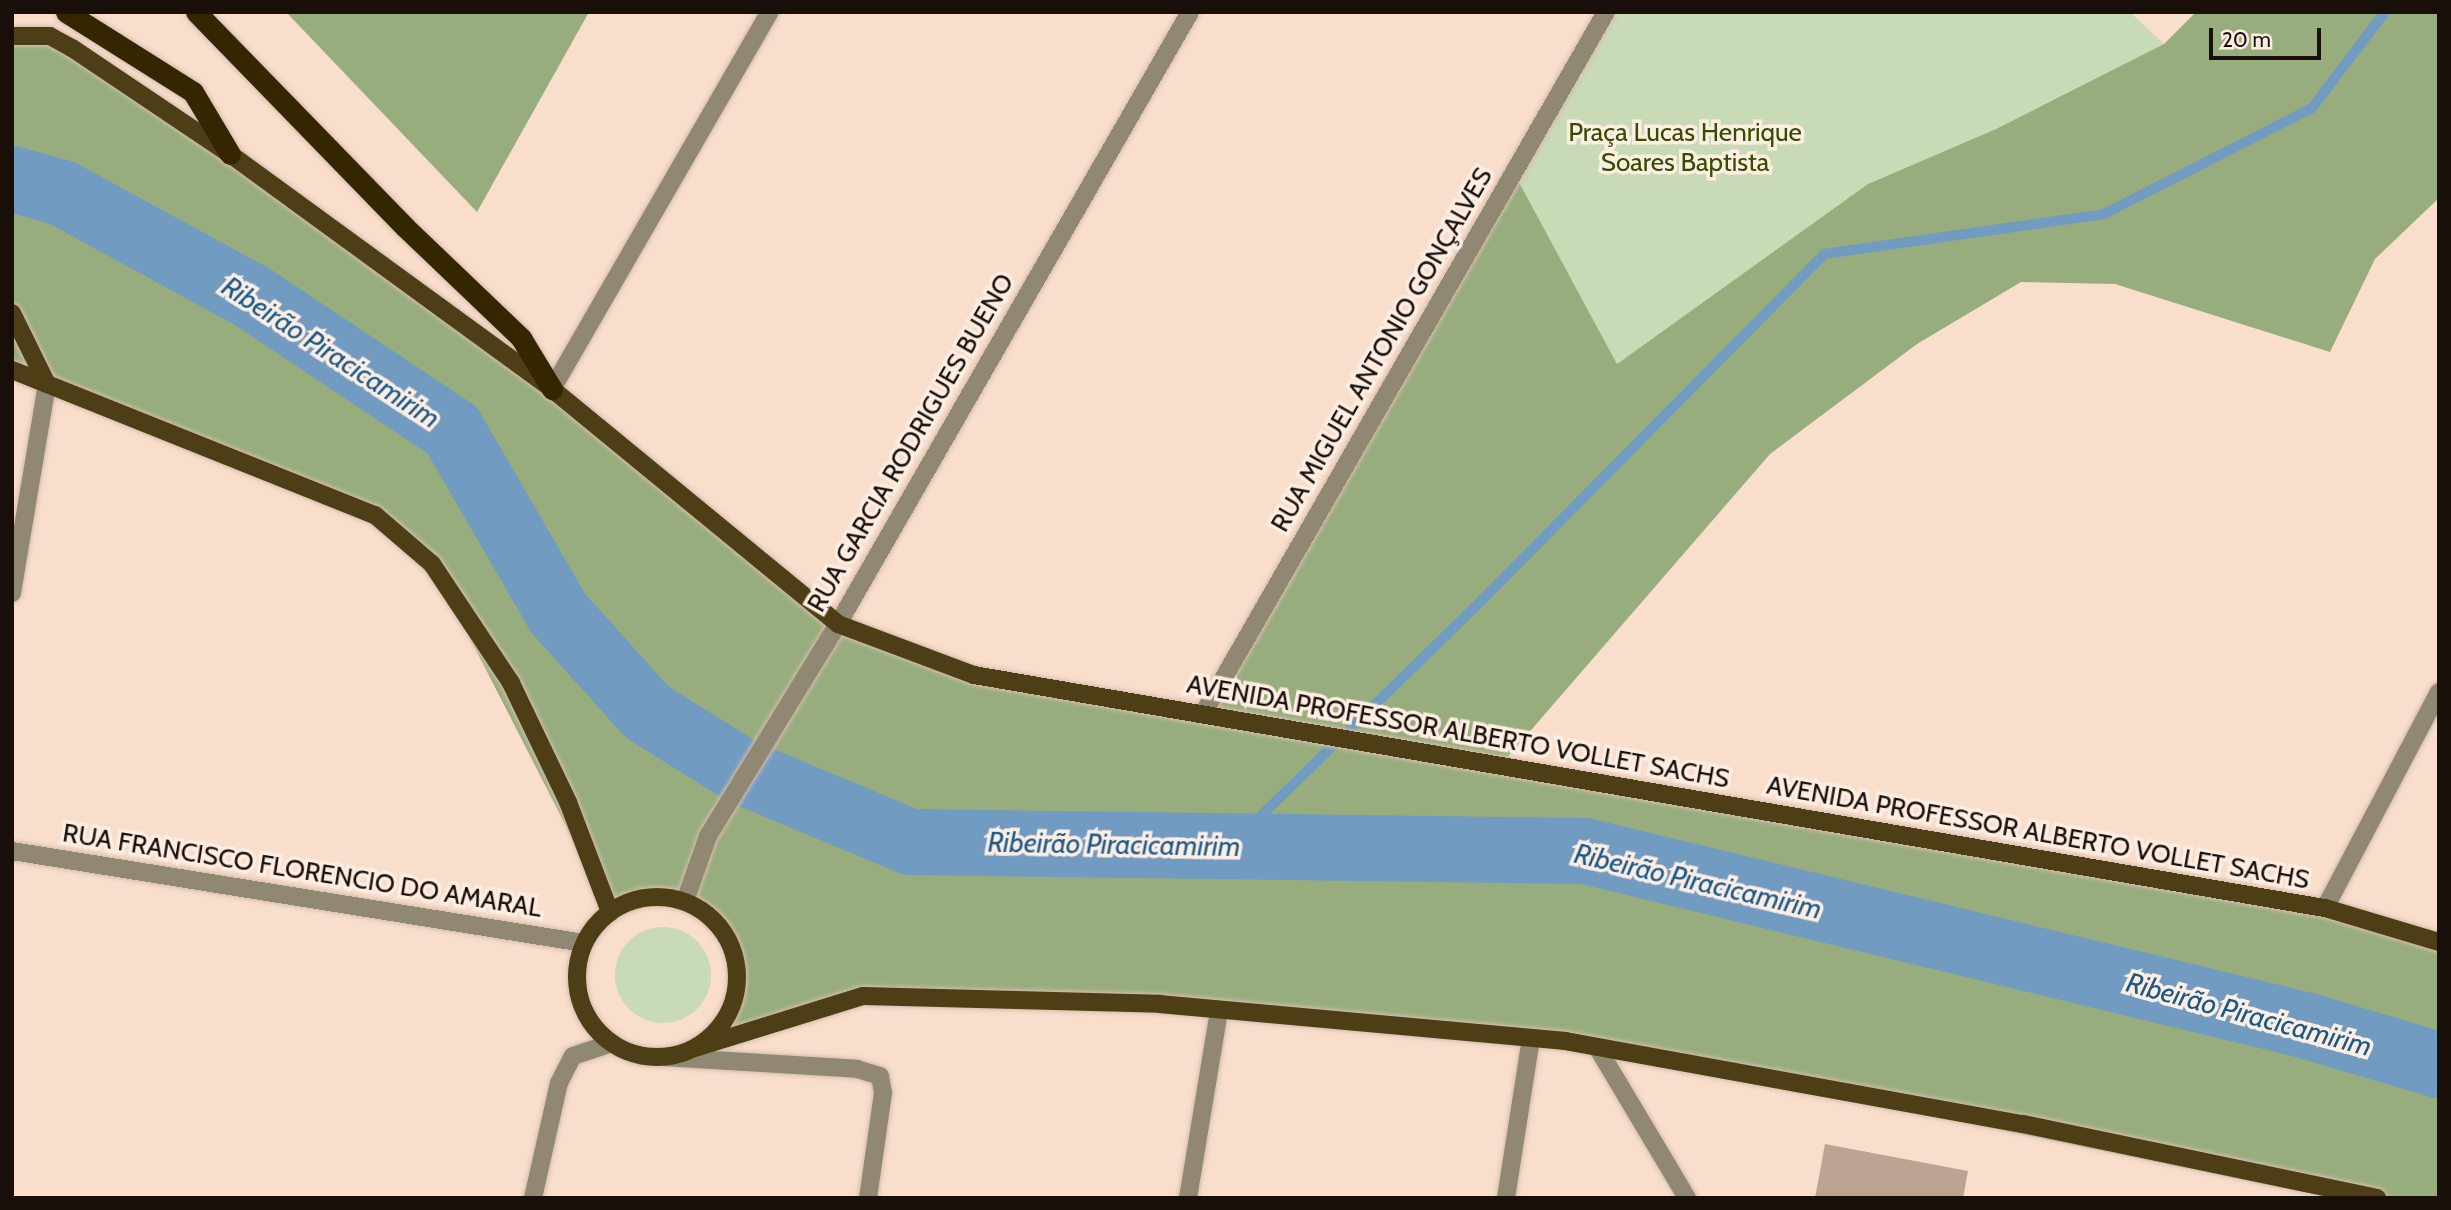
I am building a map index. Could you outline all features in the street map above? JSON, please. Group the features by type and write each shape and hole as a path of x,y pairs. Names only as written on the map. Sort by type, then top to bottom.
{"highway":[{"path":"66,12 193,92 230,153"},
{"path":"196,12 405,227 521,338 552,389"}],"main road":[{"name":"AVENIDA PROFESSOR ALBERTO VOLLET SACHS","path":"12,36 50,36 230,153 552,389 838,624 974,675 1279,726 1416,754 2325,908 2439,943"},
{"path":"12,313 47,384"},
{"path":"12,370 375,514 432,564 511,683 568,802 610,912"},
{"path":"695,1048 715,1031 730,1010 736,984 735,958 725,934 708,914 685,901 659,897 633,900 610,912 584,943 578,988 583,1009 612,1043 636,1054 663,1057 695,1048 863,996 997,997 1219,1010 1531,1038 1597,1047 2023,1125 2376,1198"}],"street":[{"path":"552,389 770,12"},
{"name":"RUA GARCIA RODRIGUES BUENO","path":"685,901 708,836 838,624 1190,12"},
{"name":"RUA MIGUEL ANTONIO GONÇALVES","path":"1203,714 1606,12"},
{"path":"12,593 47,384"},
{"path":"2325,908 2439,692"},
{"name":"RUA FRANCISCO FLORENCIO DO AMARAL","path":"12,851 584,943"},
{"path":"1188,1198 1219,1010"},
{"path":"1506,1198 1531,1038"},
{"path":"533,1198 559,1083 573,1056 612,1043"},
{"path":"1597,1047 1686,1198"},
{"path":"663,1057 857,1069 880,1076 883,1093 868,1198"}],"green space":[{"path":"286,12 589,12 477,212"},
{"name":"Praça Lucas Henrique Soares Baptista","path":"1606,12 2130,12 2164,44 1996,129 1868,184 1617,364 1514,173"},
{"path":"2196,12 2439,12 2439,198 2375,259 2330,352 2115,284 2021,282 1917,344 1770,454 1499,767 2325,908 2439,940 2439,1198 2332,1198 1597,1047 1219,1010 863,996 695,1048 730,1010 725,934 685,901 610,912 432,564 375,514 12,370 12,43 50,36 552,389 838,624 974,675 1202,714 1514,173 1617,364 1868,184 1996,129 2164,44"},
{"path":"663,927 681,931 697,941 707,957 711,975 707,993 697,1009 681,1019 663,1023 645,1019 629,1009 619,993 615,975 619,957 629,941 645,931"}],"building":[{"path":"1825,1144 1968,1171 1963,1198 1815,1198"}],"waterway":[{"path":"1230,846 1484,598 1824,254 2104,214 2312,108 2385,12"},
{"name":"Ribeirão Piracicamirim","path":"12,179 62,193 251,296 452,430 558,613 647,712 743,772 910,842 1585,851 2304,1025 2439,1065"}]}
